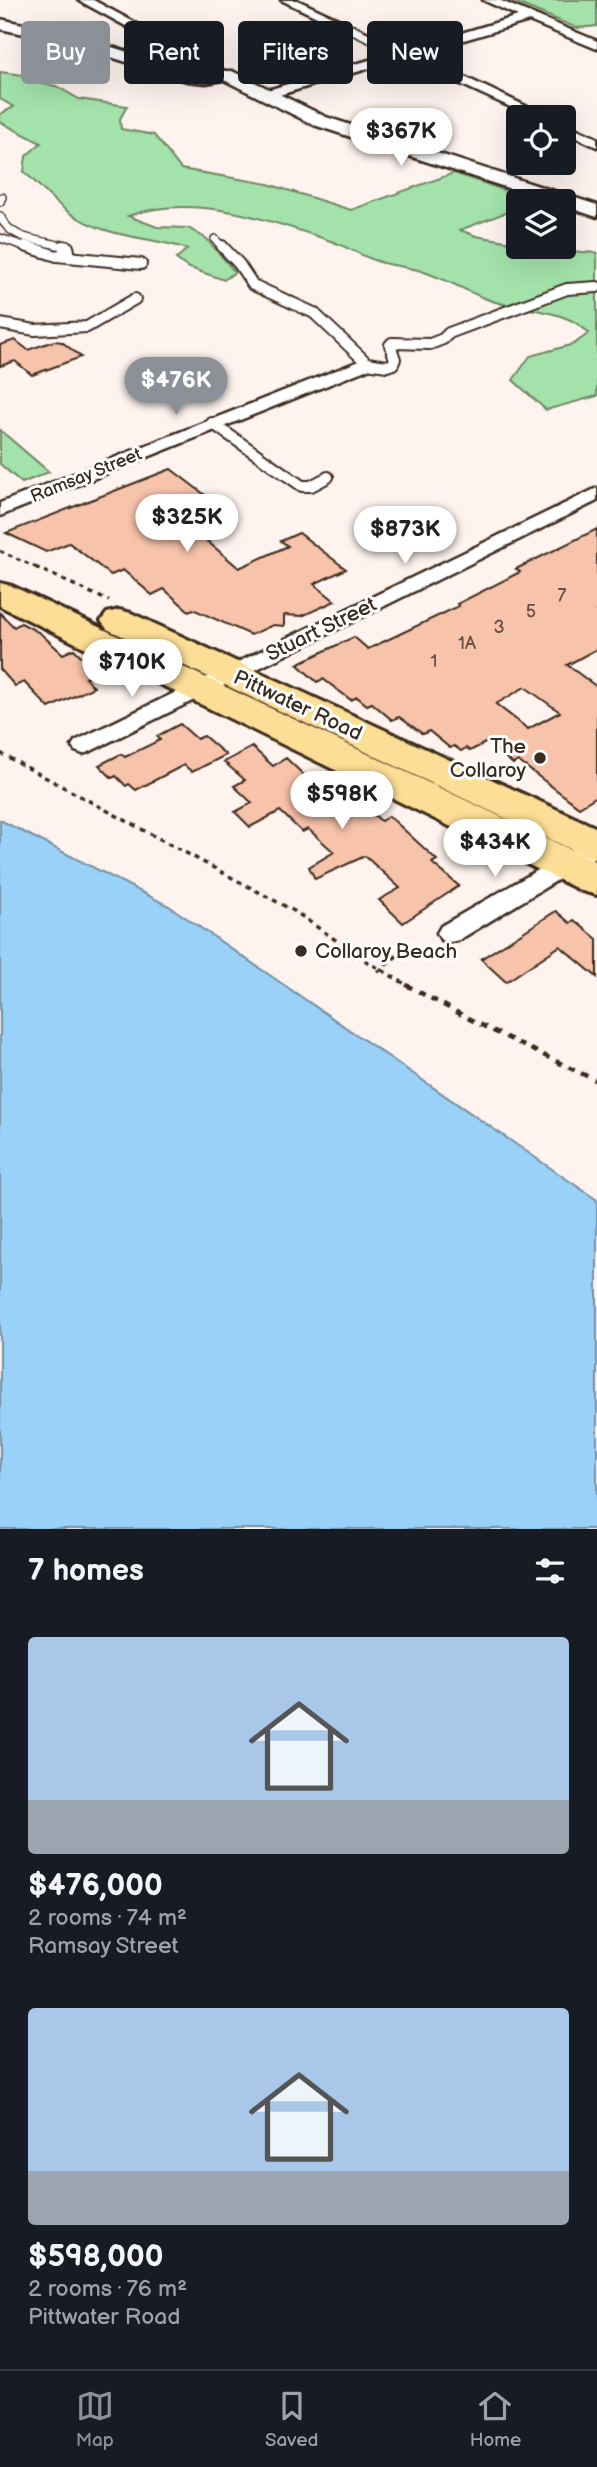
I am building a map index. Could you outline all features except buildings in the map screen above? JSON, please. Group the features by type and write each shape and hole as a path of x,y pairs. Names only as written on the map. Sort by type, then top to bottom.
{"highway":[{"name":"Pittwater Road","path":"0,565 215,681"},
{"name":"Pittwater Road","path":"0,593 215,681 590,856"}],"street":[{"path":"84,0 320,121 597,211"},
{"path":"287,0 367,37"},
{"path":"489,0 597,45"},
{"path":"463,37 529,17"},
{"path":"0,24 67,38 187,76 206,78 226,75"},
{"path":"266,95 367,65"},
{"path":"463,81 516,105"},
{"path":"576,133 597,143"},
{"name":"Ramsay Street","path":"0,510 367,363"},
{"name":"Stuart Street","path":"83,746 597,495"},
{"path":"450,933 590,856"}],"lane":[{"path":"0,216 1,222 11,232 68,247 69,251 57,256"},
{"path":"0,238 57,256 141,264"},
{"path":"215,239 239,264 253,285 314,313 367,363 387,366 393,364 395,359 390,345 392,343 435,344 444,341 449,333 567,289 597,287"},
{"path":"0,324 35,330 88,327 135,299"},
{"path":"212,423 302,486 311,486 328,477"}],"path":[{"path":"0,752 294,911 338,945 472,1024 597,1081"},
{"path":"379,971 400,953"}],"green space":[{"path":"509,0 597,0 597,26 577,28"},
{"path":"0,72 21,75 21,84 56,86 79,99 127,106 120,119 121,129 154,135 181,169 268,184 351,210 454,173 506,191 506,213 460,230 476,236 506,241 506,259 576,259 576,251 597,253 597,396 546,410 513,380 530,356 574,344 589,333 566,318 497,303 421,271 380,262 331,241 253,216 176,207 128,216 157,227 188,228 207,239 235,272 224,280 187,267 176,259 187,249 91,225 57,203 24,172 26,156 41,143 0,122 0,114 14,107 0,99"},
{"path":"0,430 49,472 22,483 0,464"}],"water":[{"path":"0,820 169,906 597,1200 597,1529 0,1529"}],"place":[{"name":"The Collaroy","path":"540,758"},
{"name":"Collaroy Beach","path":"301,951"}]}
